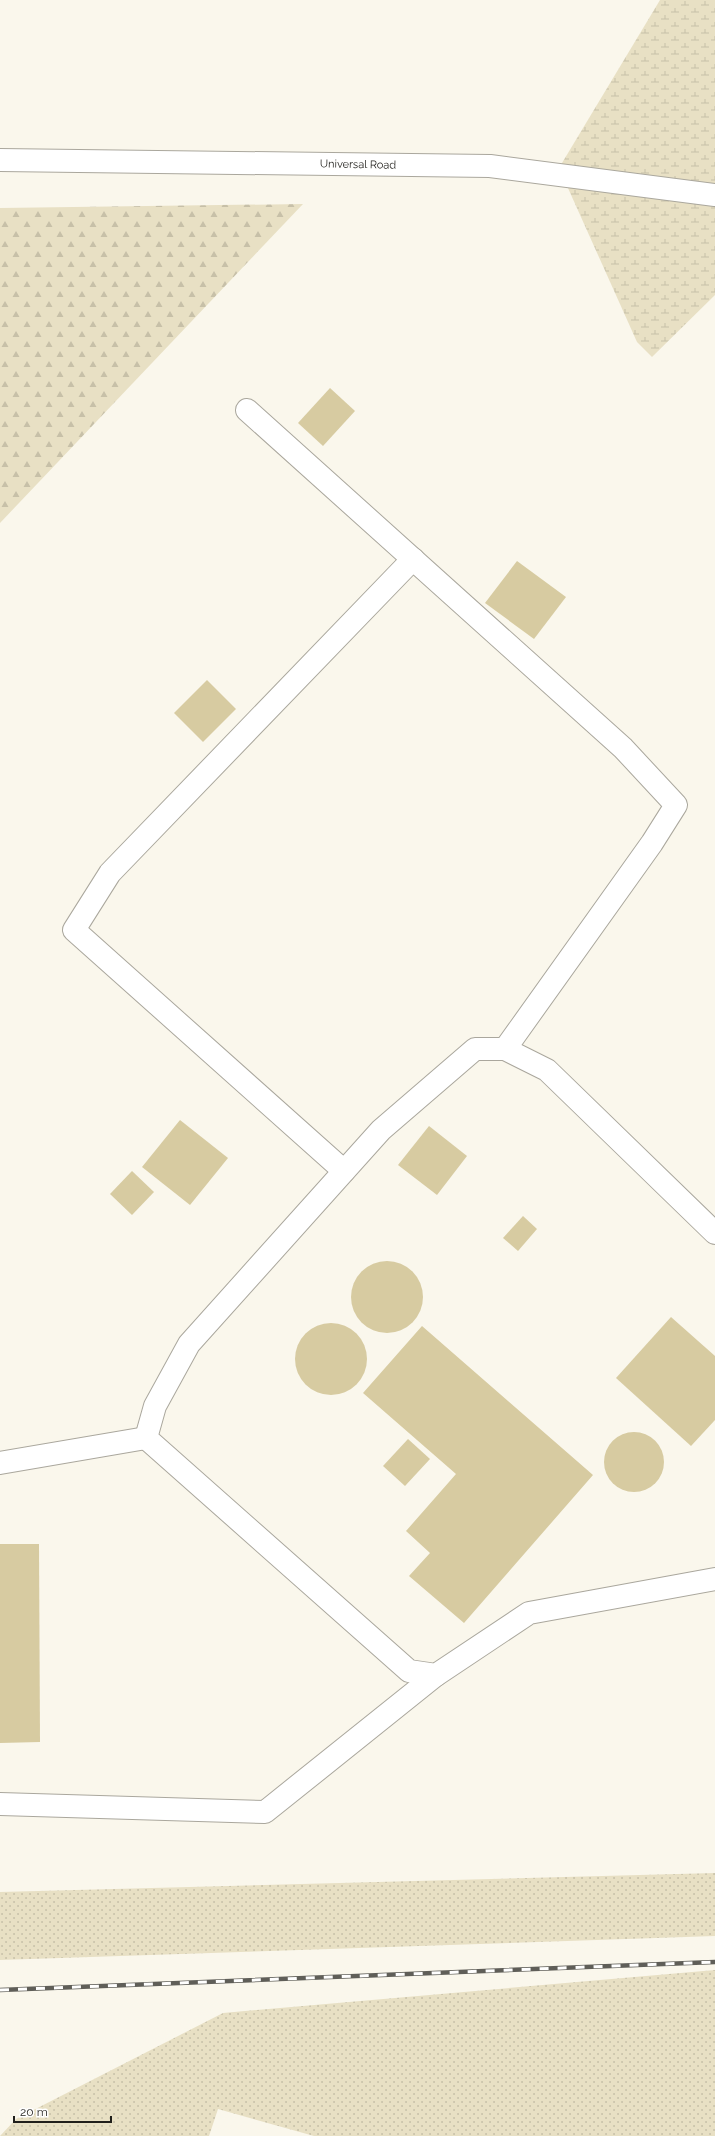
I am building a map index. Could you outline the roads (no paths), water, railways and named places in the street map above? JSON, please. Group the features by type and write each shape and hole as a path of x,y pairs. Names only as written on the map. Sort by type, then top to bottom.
{"street":[{"name":"Universal Road","path":"0,160 490,166 715,195"},
{"path":"247,410 623,748 676,805 652,843 506,1049"},
{"path":"344,1171 74,930 110,873 413,559"},
{"path":"146,1438 155,1406 189,1344 381,1130 475,1049 506,1049 547,1070 715,1233"},
{"path":"0,1463 146,1438"},
{"path":"146,1438 409,1671 436,1675"},
{"path":"0,1804 265,1812 436,1675 530,1613 715,1579"}],"railway":[{"path":"0,1990 715,1962"}]}
